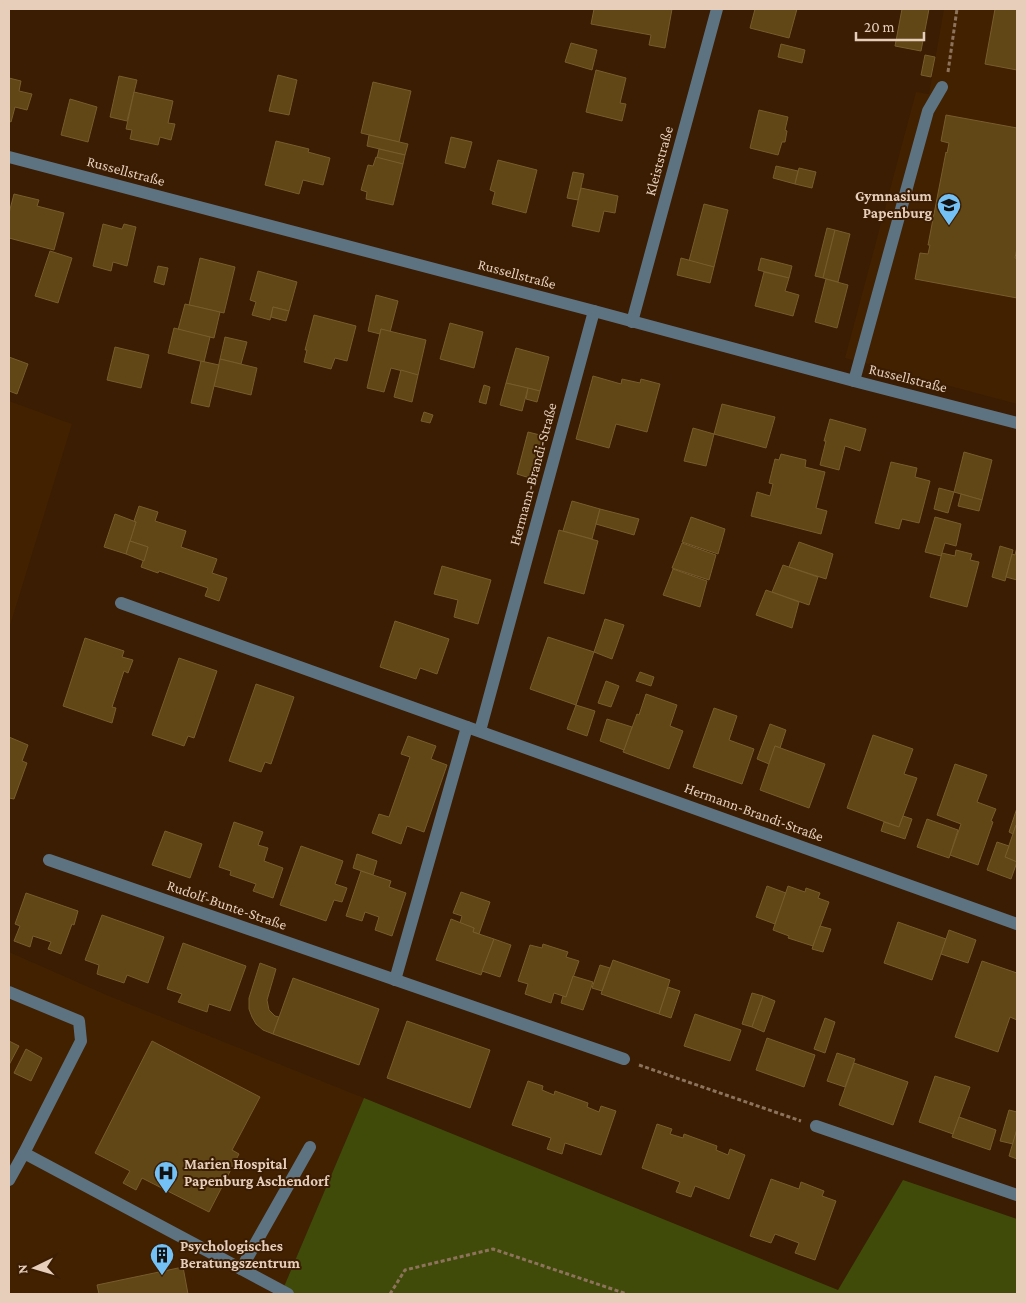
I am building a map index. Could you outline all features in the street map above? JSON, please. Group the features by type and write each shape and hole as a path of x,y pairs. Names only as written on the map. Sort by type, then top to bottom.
{"street":[{"name":"Kleiststraße","path":"632,322 717,9"},
{"path":"854,381 928,111 942,87"},
{"name":"Russellstraße","path":"9,157 1017,423"},
{"name":"Hermann-Brandi-Straße","path":"474,729 594,311"},
{"name":"Hermann-Brandi-Straße","path":"121,603 1017,924"},
{"path":"395,980 474,729"},
{"name":"Rudolf-Bunte-Straße","path":"49,860 624,1059"},
{"path":"9,992 79,1021 81,1040 9,1180"},
{"path":"816,1126 1017,1195"},
{"path":"241,1269 310,1147"},
{"path":"24,1154 288,1294"}],"path":[{"path":"942,87 948,70 957,9"},
{"path":"624,1059 816,1126"},
{"path":"390,1294 404,1270 493,1249 627,1294"}],"shaded area":[{"name":"Gymnasium Papenburg","path":"944,9 1017,9 1017,404 845,358 916,92 929,94"},
{"path":"9,401 72,424 9,629"},
{"name":"Marien Hospital Papenburg Aschendorf","path":"9,952 109,996 364,1098 283,1289 294,1294 9,1294"}],"green space":[{"path":"364,1098 838,1290 903,1180 1017,1219 1017,1294 294,1294 283,1289"}],"building":[{"path":"594,9 672,9 665,48 649,45 651,35 591,24"},
{"path":"755,9 797,9 789,38 750,28"},
{"path":"902,9 929,9 921,51 895,46"},
{"path":"995,9 1017,9 1017,70 985,64"},
{"path":"571,43 597,50 592,70 565,62"},
{"path":"781,44 805,50 802,63 778,57"},
{"path":"925,55 935,57 931,77 921,75"},
{"path":"596,70 626,78 620,103 626,104 622,121 586,112"},
{"path":"278,75 297,80 289,115 269,111"},
{"path":"119,76 137,80 127,121 110,117"},
{"path":"9,78 21,81 19,91 32,94 27,110 15,107 11,122 9,121"},
{"path":"373,82 411,91 399,142 361,133"},
{"path":"134,92 173,101 168,123 175,124 171,140 160,137 158,145 130,139 132,130 126,129"},
{"path":"70,99 97,107 88,142 61,135"},
{"path":"759,110 788,117 785,142 782,142 778,155 750,148"},
{"path":"946,115 1017,128 1017,248 1015,258 1017,258 1017,298 915,279 920,253 928,254 930,245 928,245 949,143 941,141"},
{"path":"369,135 408,144 405,155 367,146"},
{"path":"451,137 472,142 465,168 445,163"},
{"path":"276,141 309,149 308,152 330,158 323,185 303,180 299,194 265,185"},
{"path":"379,149 405,155 403,164 377,158"},
{"path":"376,157 403,164 393,205 366,199 367,192 361,190 368,165 373,166"},
{"path":"498,160 537,170 526,213 492,204 495,192 490,190"},
{"path":"776,166 798,171 795,184 773,178"},
{"path":"799,168 816,172 812,188 795,184"},
{"path":"573,172 584,174 578,200 567,198"},
{"path":"581,188 618,196 615,213 604,211 599,232 572,226"},
{"path":"14,194 39,200 37,206 64,213 54,250 9,238 9,213"},
{"path":"704,204 728,210 714,267 689,261"},
{"path":"103,224 122,229 124,224 136,227 127,266 113,262 111,271 93,266"},
{"path":"827,228 835,230 823,278 815,276"},
{"path":"835,230 850,234 838,282 823,278"},
{"path":"50,251 72,258 58,303 35,296"},
{"path":"200,258 235,267 224,313 189,305"},
{"path":"681,258 714,267 710,283 677,275"},
{"path":"761,258 792,266 789,278 758,270"},
{"path":"158,266 168,268 164,285 154,282"},
{"path":"258,271 297,282 289,311 273,307 270,320 252,315 256,302 250,300"},
{"path":"764,272 789,278 785,291 799,295 793,316 755,306"},
{"path":"826,279 848,285 837,328 815,322"},
{"path":"376,295 398,301 390,332 381,329 380,334 368,331"},
{"path":"185,304 220,312 214,338 178,330"},
{"path":"273,307 289,311 286,321 271,317"},
{"path":"314,315 356,326 347,361 335,358 331,369 304,362 307,350 305,350"},
{"path":"450,323 483,332 474,368 440,359"},
{"path":"174,328 210,337 204,362 168,353"},
{"path":"381,329 426,340 418,375 391,368 384,392 367,388"},
{"path":"225,337 247,342 241,364 220,359"},
{"path":"115,347 149,355 141,388 107,380"},
{"path":"516,348 549,357 540,391 506,383"},
{"path":"9,357 28,364 17,394 9,391"},
{"path":"220,359 257,368 251,395 214,386"},
{"path":"201,361 219,365 209,407 191,403"},
{"path":"401,370 418,375 412,402 394,397"},
{"path":"593,376 621,384 622,379 640,383 641,379 660,384 647,432 616,424 609,448 576,439"},
{"path":"506,383 528,388 522,411 500,405"},
{"path":"484,385 490,387 486,404 479,402"},
{"path":"528,388 540,391 537,402 526,399"},
{"path":"722,404 775,417 766,448 714,434"},
{"path":"424,412 433,415 430,423 421,421"},
{"path":"830,419 866,429 860,451 845,446 839,470 820,465"},
{"path":"693,428 714,434 706,466 684,461"},
{"path":"528,432 544,436 533,479 517,474"},
{"path":"964,452 992,460 982,500 954,492"},
{"path":"781,454 806,460 805,467 825,472 816,508 827,511 821,534 751,516 757,492 770,496 773,484 769,483 775,459 779,460"},
{"path":"891,462 917,468 915,477 930,481 919,523 902,519 899,529 875,523"},
{"path":"939,488 954,492 948,513 934,509"},
{"path":"961,494 982,500 979,511 958,506"},
{"path":"572,501 600,509 592,539 563,531"},
{"path":"139,506 158,512 155,521 186,531 181,547 217,559 212,573 227,578 219,601 205,596 208,588 159,571 158,573 141,567 148,547 130,541"},
{"path":"600,509 639,519 634,535 596,524"},
{"path":"115,514 136,522 126,554 104,547"},
{"path":"691,517 725,529 718,554 682,542"},
{"path":"935,517 961,524 956,546 945,543 941,556 925,552"},
{"path":"559,530 598,541 584,594 544,583"},
{"path":"130,541 148,547 144,561 126,554"},
{"path":"799,542 833,554 826,579 789,567"},
{"path":"682,543 716,555 709,580 672,568"},
{"path":"1000,546 1013,550 1005,581 992,577"},
{"path":"1017,547 1017,580 1006,577 1012,554 1015,555"},
{"path":"956,550 972,554 970,560 979,562 967,607 930,597 942,553 955,556"},
{"path":"783,565 818,577 809,605 772,592"},
{"path":"442,566 491,580 478,624 454,617 458,600 434,594"},
{"path":"673,569 707,581 700,607 663,595"},
{"path":"766,590 799,602 792,628 756,615"},
{"path":"605,619 624,625 612,659 594,652"},
{"path":"395,621 449,639 437,674 420,668 416,679 380,667"},
{"path":"548,637 594,652 576,705 530,689"},
{"path":"85,638 124,651 122,657 133,660 128,673 124,671 112,707 116,708 112,723 63,706"},
{"path":"179,658 217,671 194,738 188,736 184,746 152,735"},
{"path":"640,672 654,677 651,686 636,681"},
{"path":"606,681 619,686 611,707 598,703"},
{"path":"256,684 294,697 271,764 265,762 261,772 229,761"},
{"path":"646,694 677,705 670,726 683,731 669,769 623,752"},
{"path":"576,705 595,711 587,736 567,729"},
{"path":"714,708 737,716 729,740 754,749 742,784 693,767"},
{"path":"607,719 632,727 624,750 600,741"},
{"path":"770,724 786,730 780,748 775,746 769,764 757,759"},
{"path":"873,735 913,749 904,774 917,778 899,827 847,808"},
{"path":"408,736 436,746 431,759 447,765 424,832 407,826 401,844 372,833 379,814 389,817 410,757 401,754"},
{"path":"9,737 28,745 22,761 27,763 14,799 9,798"},
{"path":"775,746 825,764 809,808 760,790"},
{"path":"955,764 987,775 977,802 996,809 978,865 950,855 961,824 937,815"},
{"path":"1017,808 1017,826 1013,834 1009,832"},
{"path":"903,816 912,819 905,839 881,831 884,822 899,827"},
{"path":"927,819 958,830 949,858 917,847"},
{"path":"234,822 263,832 258,845 268,848 264,861 283,868 273,898 253,891 256,884 230,875 231,871 219,867"},
{"path":"1017,826 1017,862 1005,857"},
{"path":"165,831 202,844 190,878 152,865"},
{"path":"997,842 1009,846 1005,857 1017,862 1011,879 987,870"},
{"path":"301,846 343,861 335,884 347,888 342,902 334,900 326,921 280,905"},
{"path":"357,854 377,861 373,875 353,868"},
{"path":"361,871 391,881 389,887 406,893 392,936 375,930 379,917 365,912 362,921 346,916"},
{"path":"767,886 786,893 775,924 756,917"},
{"path":"788,886 805,892 806,888 820,893 818,898 829,902 813,946 788,938 789,936 773,930"},
{"path":"461,892 490,902 479,934 473,932 474,928 460,923 462,916 453,913"},
{"path":"26,893 78,911 61,954 48,949 51,942 33,936 30,947 14,941 20,926 15,924"},
{"path":"102,915 164,937 148,983 127,975 124,983 97,974 99,965 85,960"},
{"path":"451,919 474,928 473,932 494,939 481,975 436,960"},
{"path":"898,922 946,939 932,980 884,963"},
{"path":"820,926 831,929 823,952 812,949"},
{"path":"949,930 976,940 968,963 941,954"},
{"path":"494,939 511,945 500,977 482,971"},
{"path":"183,943 246,966 230,1011 209,1004 207,1012 178,1002 182,994 167,989"},
{"path":"543,944 568,952 566,957 579,961 566,997 554,993 551,1003 525,994 528,984 518,981 530,945 542,948"},
{"path":"613,960 670,980 659,1014 601,994"},
{"path":"982,961 1017,973 1017,1020 1010,1017 998,1052 955,1037"},
{"path":"260,963 276,969 267,1000 269,1010 279,1017 273,1034 263,1030 256,1024 249,1009 249,998"},
{"path":"600,965 610,968 602,991 592,988"},
{"path":"573,976 593,982 583,1010 561,1003 563,996 566,997"},
{"path":"293,978 379,1009 359,1065 273,1034"},
{"path":"668,987 680,991 671,1018 659,1014"},
{"path":"752,993 763,996 752,1027 742,1024"},
{"path":"763,996 775,1001 764,1032 752,1027"},
{"path":"695,1014 741,1030 730,1061 684,1046"},
{"path":"825,1018 835,1022 825,1053 814,1049"},
{"path":"407,1021 490,1050 470,1108 387,1078"},
{"path":"767,1038 815,1055 804,1087 756,1070"},
{"path":"9,1041 19,1046 9,1065"},
{"path":"152,1041 260,1097 232,1150 239,1154 209,1212 142,1178 136,1190 123,1183 130,1171 95,1153"},
{"path":"26,1049 42,1058 31,1081 14,1073"},
{"path":"837,1053 855,1059 845,1087 827,1081"},
{"path":"854,1063 908,1082 893,1125 839,1105"},
{"path":"935,1076 970,1087 953,1134 919,1122"},
{"path":"528,1081 543,1086 542,1090 554,1095 555,1091 588,1103 587,1107 599,1112 601,1106 616,1111 601,1155 565,1143 562,1154 547,1149 551,1138 512,1125"},
{"path":"1009,1110 1017,1112 1017,1129 1013,1144 1000,1141"},
{"path":"959,1117 996,1130 990,1150 952,1137"},
{"path":"657,1124 672,1129 670,1134 683,1138 684,1134 717,1146 716,1150 728,1155 730,1149 745,1155 729,1199 695,1186 691,1197 676,1192 680,1182 642,1168"},
{"path":"1017,1129 1017,1159 1009,1156"},
{"path":"771,1179 799,1189 801,1182 824,1191 822,1196 836,1201 815,1260 795,1253 799,1243 775,1234 771,1243 750,1236"},
{"name":"Psychologisches Beratungszentrum","path":"183,1267 188,1294 99,1294 97,1285"}],"place":[{"name":"Gymnasium Papenburg","path":"949,226"},
{"name":"Marien Hospital Papenburg Aschendorf","path":"166,1194"},
{"name":"Psychologisches Beratungszentrum","path":"162,1276"}]}
